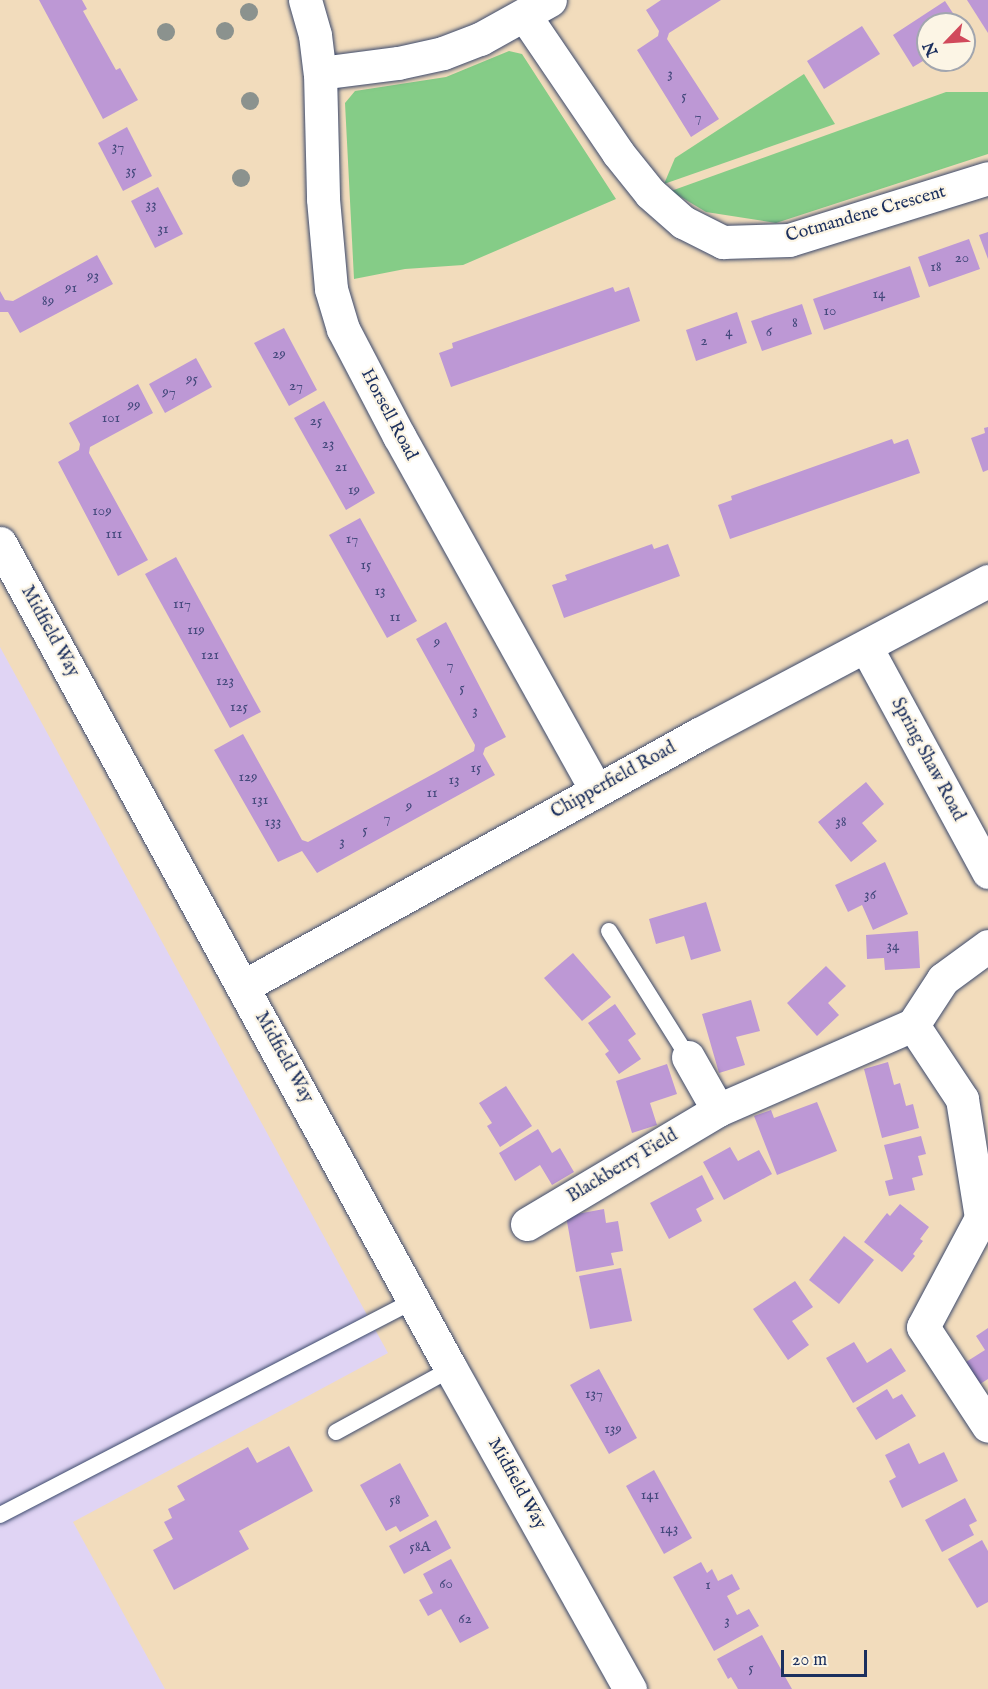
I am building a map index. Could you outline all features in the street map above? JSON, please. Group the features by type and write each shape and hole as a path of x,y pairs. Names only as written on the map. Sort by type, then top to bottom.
{"street":[{"name":"Horsell Road","path":"305,0 315,35 320,73 324,199 331,289 343,329 399,436 596,790"},
{"path":"320,73 399,63 443,53 480,39 538,8"},
{"name":"Cotmandene Crescent","path":"538,8 618,153 650,193 683,222 723,242 789,240 988,178"},
{"name":"Midfield Way","path":"0,543 244,986 451,1369 630,1689"},
{"name":"Chipperfield Road","path":"244,986 596,790 988,581"},
{"name":"Spring Shaw Road","path":"866,647 988,872"},
{"path":"988,946 943,979 913,1025 962,1099 981,1218 923,1327 988,1426"},
{"name":"Blackberry Field","path":"527,1224 718,1110 913,1025"},
{"path":"688,1057 718,1110"}],"lane":[{"path":"609,931 688,1057"},
{"path":"0,1515 414,1300"},
{"path":"336,1432 451,1369"}],"shaded area":[{"path":"0,647 388,1353 73,1522 165,1689 0,1689"}],"green space":[{"path":"509,51 522,54 616,199 463,265 405,269 354,279 345,103 355,91 446,77"},
{"path":"804,74 835,124 664,184 675,158"},
{"path":"946,92 988,92 988,154 776,223 706,212 671,191"}],"building":[{"path":"39,0 82,0 87,9 83,11 116,70 120,68 138,100 103,119"},
{"path":"661,0 721,0 669,33 667,39 719,119 691,137 637,50 658,36 659,31 646,10"},
{"path":"967,0 988,0 988,33 976,12"},
{"path":"945,1 952,12 928,12"},
{"path":"916,20 916,65 913,67 893,35"},
{"path":"862,26 880,54 824,89 807,61"},
{"path":"127,127 152,176 123,191 98,143"},
{"path":"158,187 183,234 155,248 131,201"},
{"path":"988,232 988,259 979,235"},
{"path":"969,239 980,269 929,287 918,257"},
{"path":"97,255 113,284 20,333 8,312 0,312 0,291 5,300 13,301"},
{"path":"910,266 920,297 824,330 813,299"},
{"path":"613,287 615,292 629,287 640,321 451,387 439,353 453,348 452,343"},
{"path":"802,304 812,334 762,351 751,321"},
{"path":"737,312 747,343 696,361 686,330"},
{"path":"284,328 317,390 289,406 254,343"},
{"path":"196,358 212,387 165,413 149,384"},
{"path":"138,384 153,413 90,447 89,453 148,560 118,576 58,462 79,450 80,444 69,423"},
{"path":"324,401 375,493 346,510 294,418"},
{"path":"988,427 988,470 983,472 971,438 985,433 984,428"},
{"path":"892,439 894,444 908,439 920,473 730,539 718,505 732,500 731,496"},
{"path":"360,518 417,621 387,638 329,535"},
{"path":"652,544 654,549 668,544 680,576 564,618 552,585 567,580 565,575"},
{"path":"176,557 261,712 230,728 145,574"},
{"path":"446,622 506,737 485,748 483,754 495,775 317,873 302,851 278,862 214,750 243,734 302,840 308,842 435,773 474,751 475,745 416,639"},
{"path":"866,782 884,804 862,823 877,841 851,862 818,822"},
{"path":"885,862 908,914 873,930 862,905 848,912 835,885"},
{"path":"706,902 721,951 691,960 684,936 656,944 649,919"},
{"path":"918,931 920,968 885,970 884,958 867,959 866,935"},
{"path":"573,953 611,997 582,1021 544,978"},
{"path":"826,966 846,986 828,1003 839,1015 817,1036 787,1003"},
{"path":"751,1000 760,1031 736,1037 745,1065 719,1073 702,1014"},
{"path":"615,1004 636,1034 628,1040 641,1059 619,1074 605,1054 609,1051 588,1023"},
{"path":"888,1062 894,1085 900,1083 906,1106 913,1104 919,1128 882,1138 864,1069"},
{"path":"667,1064 677,1094 650,1103 657,1125 632,1133 616,1081"},
{"path":"506,1086 532,1126 500,1147 487,1126 492,1123 479,1103"},
{"path":"817,1102 837,1151 777,1175 754,1116 771,1110 774,1118"},
{"path":"538,1129 552,1153 560,1148 574,1172 552,1185 540,1165 515,1181 499,1153"},
{"path":"921,1136 926,1154 918,1156 923,1175 912,1178 915,1190 889,1196 885,1181 893,1179 884,1145"},
{"path":"730,1147 738,1161 759,1150 772,1174 724,1200 703,1162"},
{"path":"702,1175 714,1199 696,1209 702,1221 669,1239 650,1203"},
{"path":"900,1204 929,1227 920,1239 923,1241 913,1254 915,1256 902,1272 864,1242 887,1213 890,1216"},
{"path":"604,1209 606,1223 618,1221 623,1251 611,1253 614,1265 576,1272 566,1216"},
{"path":"844,1236 874,1260 839,1304 809,1280"},
{"path":"621,1268 632,1321 590,1329 579,1276"},
{"path":"795,1281 813,1307 792,1321 809,1345 788,1360 753,1309"},
{"path":"988,1328 988,1379 980,1384 966,1362 985,1350 976,1336"},
{"path":"854,1342 867,1363 891,1348 906,1371 853,1403 826,1358"},
{"path":"599,1369 637,1438 609,1454 570,1385"},
{"path":"887,1389 893,1399 902,1394 916,1416 876,1440 856,1408"},
{"path":"909,1443 919,1464 944,1452 958,1481 902,1508 889,1481 896,1477 885,1455"},
{"path":"289,1446 313,1491 239,1531 249,1549 174,1590 153,1550 173,1539 164,1522 172,1518 168,1509 185,1500 177,1486 248,1447 257,1463"},
{"path":"400,1463 429,1516 400,1532 396,1526 386,1531 360,1485"},
{"path":"654,1470 692,1538 664,1554 626,1486"},
{"path":"965,1498 977,1521 969,1525 974,1535 942,1552 925,1520"},
{"path":"436,1520 451,1548 404,1574 389,1546"},
{"path":"982,1540 988,1551 988,1602 977,1608 948,1559"},
{"path":"451,1559 489,1628 460,1643 441,1609 428,1616 419,1600 433,1593 423,1574"},
{"path":"701,1562 707,1573 712,1569 718,1581 732,1574 740,1589 727,1596 737,1615 749,1609 759,1626 714,1651 673,1577"},
{"path":"762,1635 792,1689 738,1689 731,1677 728,1679 717,1659"}]}
